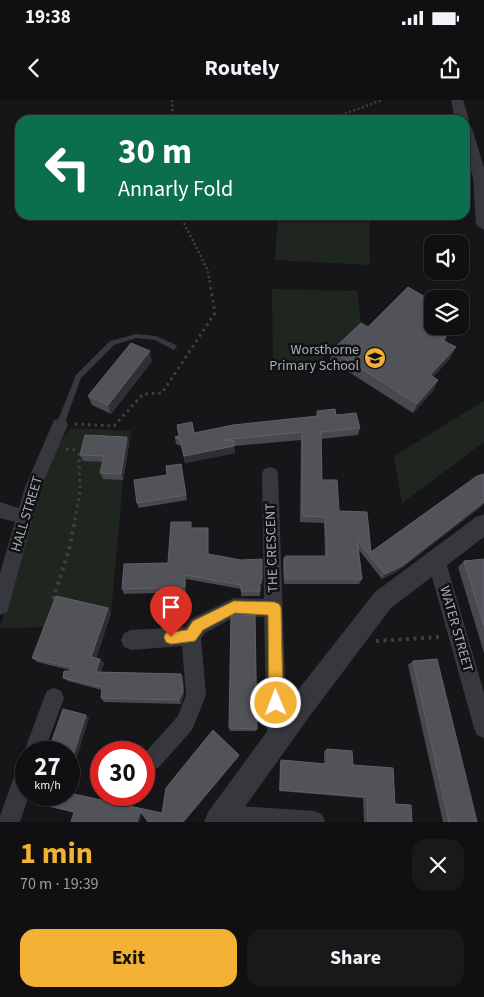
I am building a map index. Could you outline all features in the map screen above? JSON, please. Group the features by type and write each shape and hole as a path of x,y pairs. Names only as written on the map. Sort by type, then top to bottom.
{"street":[{"path":"457,100 461,115"},
{"path":"470,145 480,178 484,224"},
{"name":"HALL STREET","path":"0,606 33,487 60,425"},
{"name":"THE CRESCENT","path":"270,474 277,741"},
{"path":"0,510 25,517"},
{"path":"221,819 383,600 484,524"},
{"name":"WATER STREET","path":"436,559 484,727"},
{"path":"155,757 185,723 196,695 191,636 198,626 234,607 274,608"},
{"path":"131,640 191,636"},
{"path":"38,741 54,698"},
{"path":"9,822 15,805"},
{"path":"221,819 314,822"}],"lane":[{"path":"60,425 78,377 112,343 136,336 156,338 174,347"}],"path":[{"path":"172,100 172,115"},
{"path":"342,115 382,100"},
{"path":"53,599 69,550 80,492 79,450"},
{"path":"350,643 458,635"}],"shaded area":[{"path":"278,220 369,220 370,265 275,260"},
{"path":"272,289 357,291 361,323 324,355 319,369 273,368"},
{"path":"484,401 484,442 402,503 394,456"},
{"path":"70,428 132,431 123,480 111,613 61,602 51,627 0,628 27,524 45,471"}],"building":[{"path":"408,287 424,296 424,335 447,335 442,340 456,347 430,375 438,380 417,404 332,350 361,323 368,327"},
{"path":"131,343 150,351 108,405 88,396"},
{"path":"335,409 336,415 356,413 360,428 321,432 322,480 337,480 339,511 367,512 371,552 477,476 484,474 484,502 402,566 385,574 357,540 362,579 285,579 284,558 286,556 327,556 325,517 302,516 302,432 223,440 234,441 234,446 184,456 180,439 175,437 179,436 177,425 192,422 194,433 233,425 318,416 317,411"},
{"path":"85,435 127,437 121,474 100,473 104,456 80,455"},
{"path":"181,464 186,495 137,503 134,480 167,475 166,466"},
{"path":"171,522 191,522 191,528 208,528 208,554 241,560 262,559 260,591 241,591 241,585 185,575 185,587 122,589 124,564 168,563"},
{"path":"484,559 484,626 464,561"},
{"path":"56,596 108,608 91,657 100,659 96,672 181,674 183,691 179,700 101,698 102,687 63,678 64,671 70,671 71,667 32,658"},
{"path":"231,615 255,615 257,729 229,728"},
{"path":"437,659 477,822 449,822 413,661"},
{"path":"63,709 86,715 78,741 52,741"},
{"path":"213,730 239,755 183,822 148,822 140,811 137,822 71,822 74,812 48,806 80,806 80,795 90,798 90,806 129,806 162,813 166,788"},
{"path":"327,749 352,751 353,765 393,768 395,804 411,805 412,822 368,822 367,797 280,790 281,760 327,764"}],"place":[{"name":"Worsthorne Primary School","path":"375,358"}],"route":[{"path":"171,637 191,636 198,626 234,607 274,608 276,703"}]}
